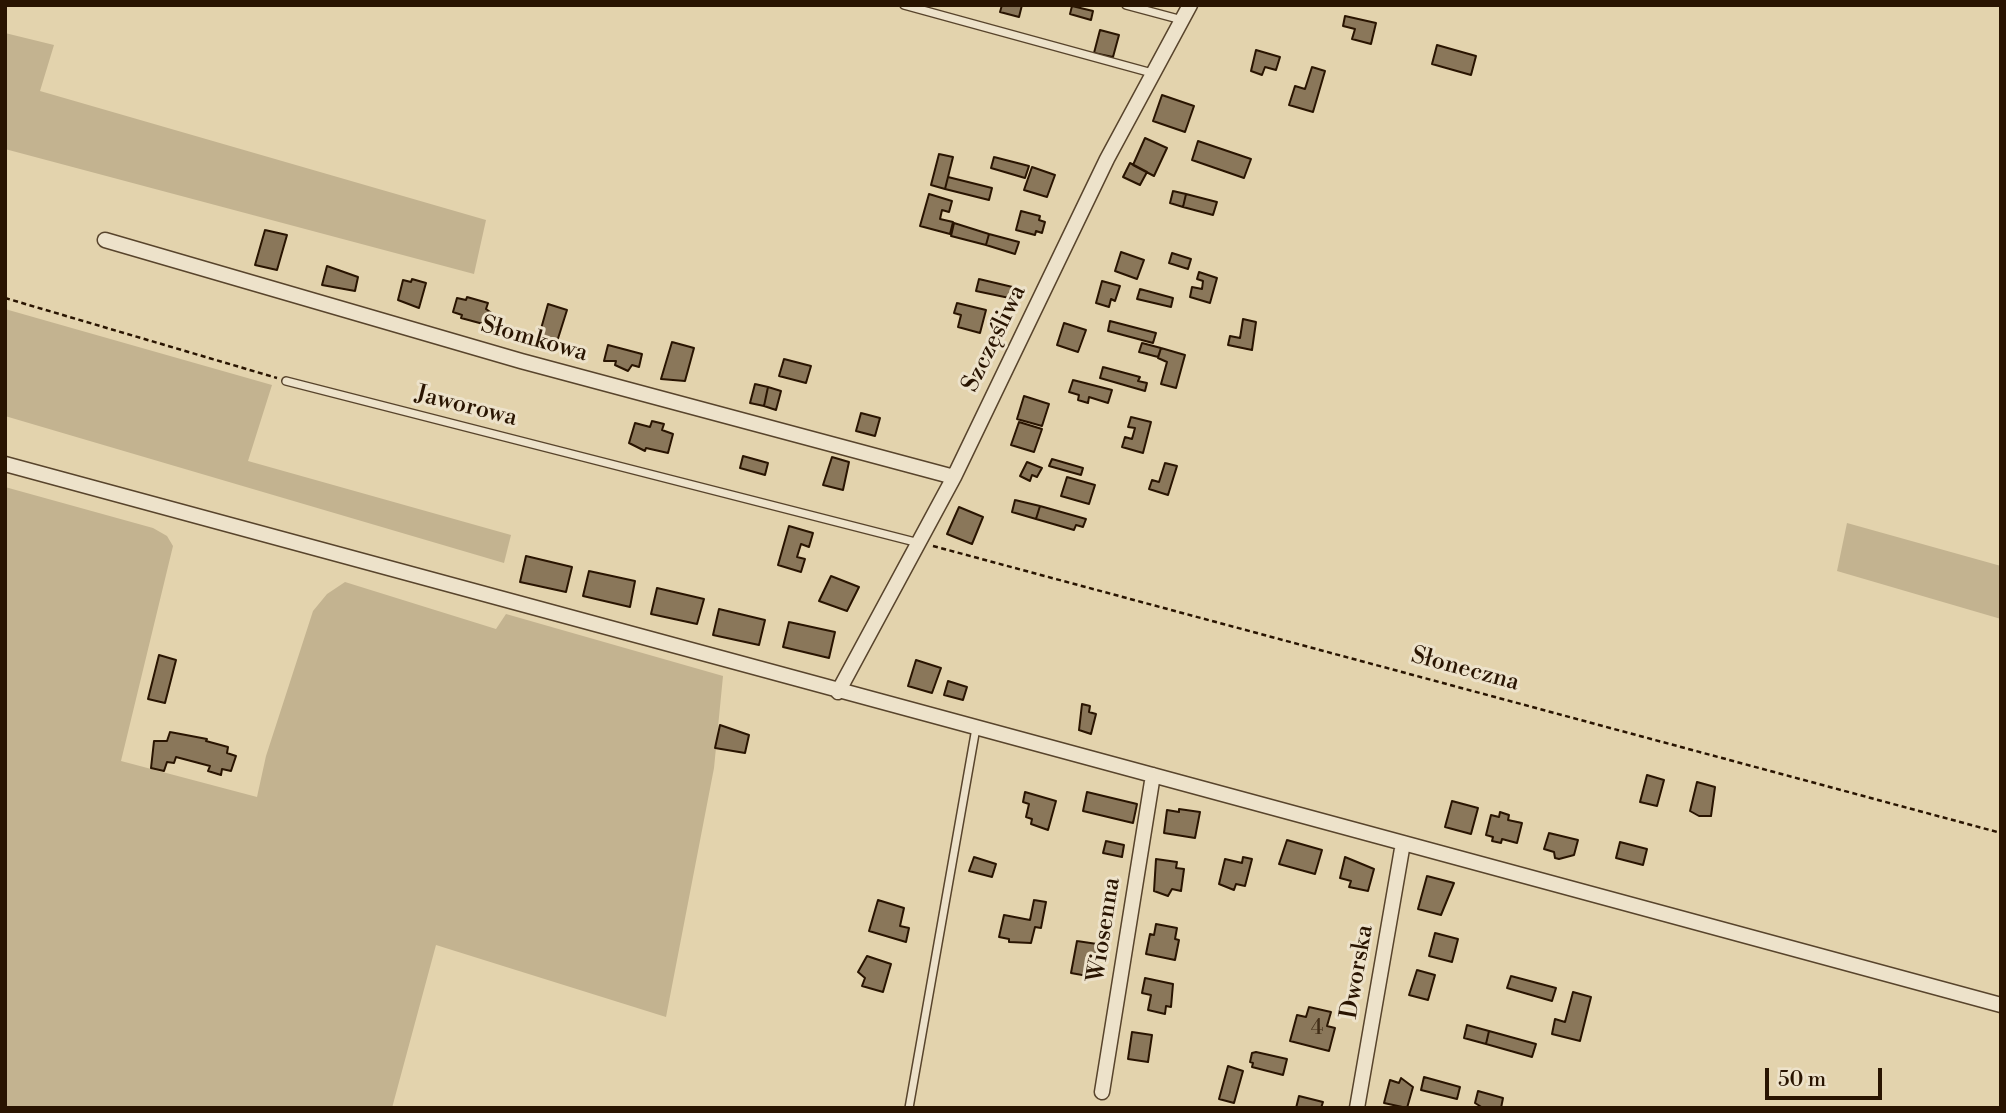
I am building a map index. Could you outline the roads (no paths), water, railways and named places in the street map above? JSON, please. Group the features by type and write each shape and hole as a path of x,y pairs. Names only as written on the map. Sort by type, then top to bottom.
{"street":[{"name":"Szczęśliwa","path":"838,692 954,477 1107,159 1190,5"},
{"name":"Słomkowa","path":"105,240 534,364 954,477"},
{"path":"5,464 838,692 2001,1005"},
{"name":"Wiosenna","path":"1102,1092 1153,775"},
{"name":"Dworska","path":"1357,1108 1403,843"}],"lane":[{"path":"904,5 1152,73"},
{"path":"1126,5 1183,20"},
{"name":"Jaworowa","path":"286,381 919,543"},
{"path":"909,1108 976,729"}]}
